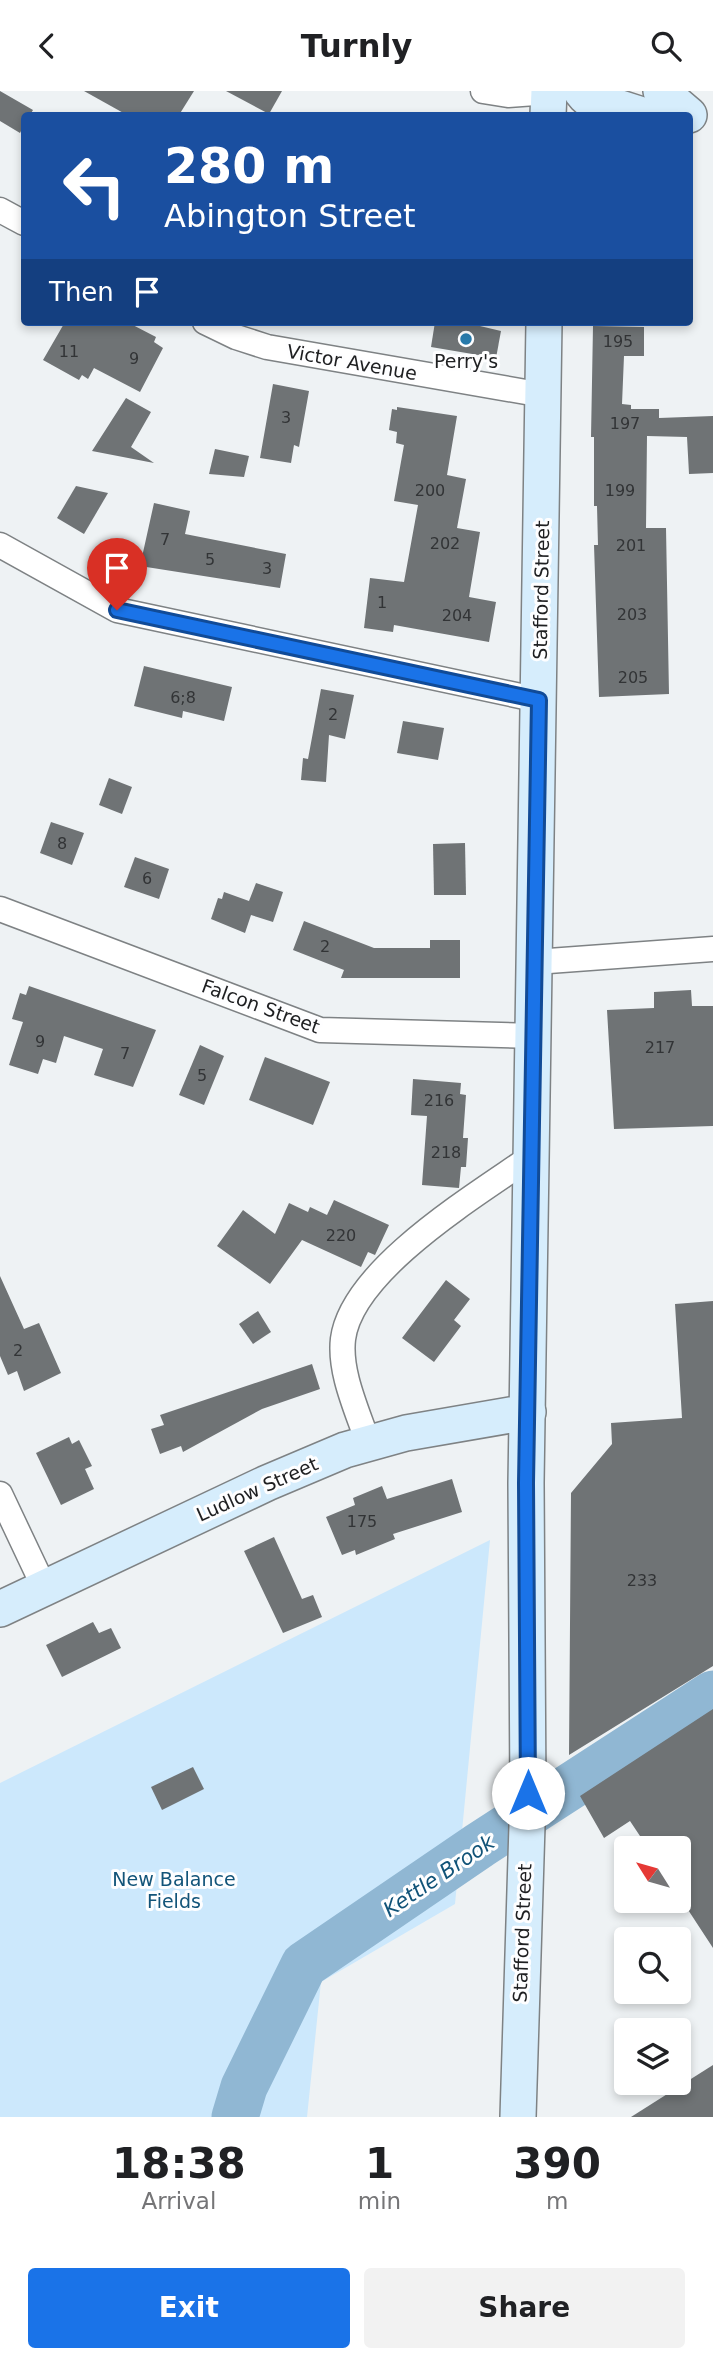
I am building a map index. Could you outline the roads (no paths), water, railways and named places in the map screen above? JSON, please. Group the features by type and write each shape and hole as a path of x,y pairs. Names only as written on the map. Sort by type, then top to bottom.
{"main road":[{"path":"548,112 549,91"},
{"path":"581,91 599,102 632,112"},
{"path":"661,91 684,112"},
{"name":"Stafford Street","path":"518,2117 528,1793 528,1412 544,326"},
{"name":"Ludlow Street","path":"0,1609 267,1483 368,1443 406,1433 528,1412"}],"street":[{"path":"483,91 508,95 549,91"},
{"path":"0,210 21,221"},
{"name":"Victor Avenue","path":"213,326 267,347 543,395"},
{"path":"0,545 117,610 539,700"},
{"name":"Falcon Street","path":"0,909 320,1030 535,1035"},
{"path":"536,962 713,949"},
{"path":"368,1443 345,1367 343,1338 354,1311 383,1269 438,1221 532,1156"},
{"path":"0,1494 44,1587"}],"waterway":[{"name":"Kettle Brook","path":"235,2117 244,2087 304,1965 480,1845 713,1694"}],"place":[{"name":"Perry's","path":"466,339"}],"park label":[{"name":"New Balance Fields","path":"174,1890"}]}
